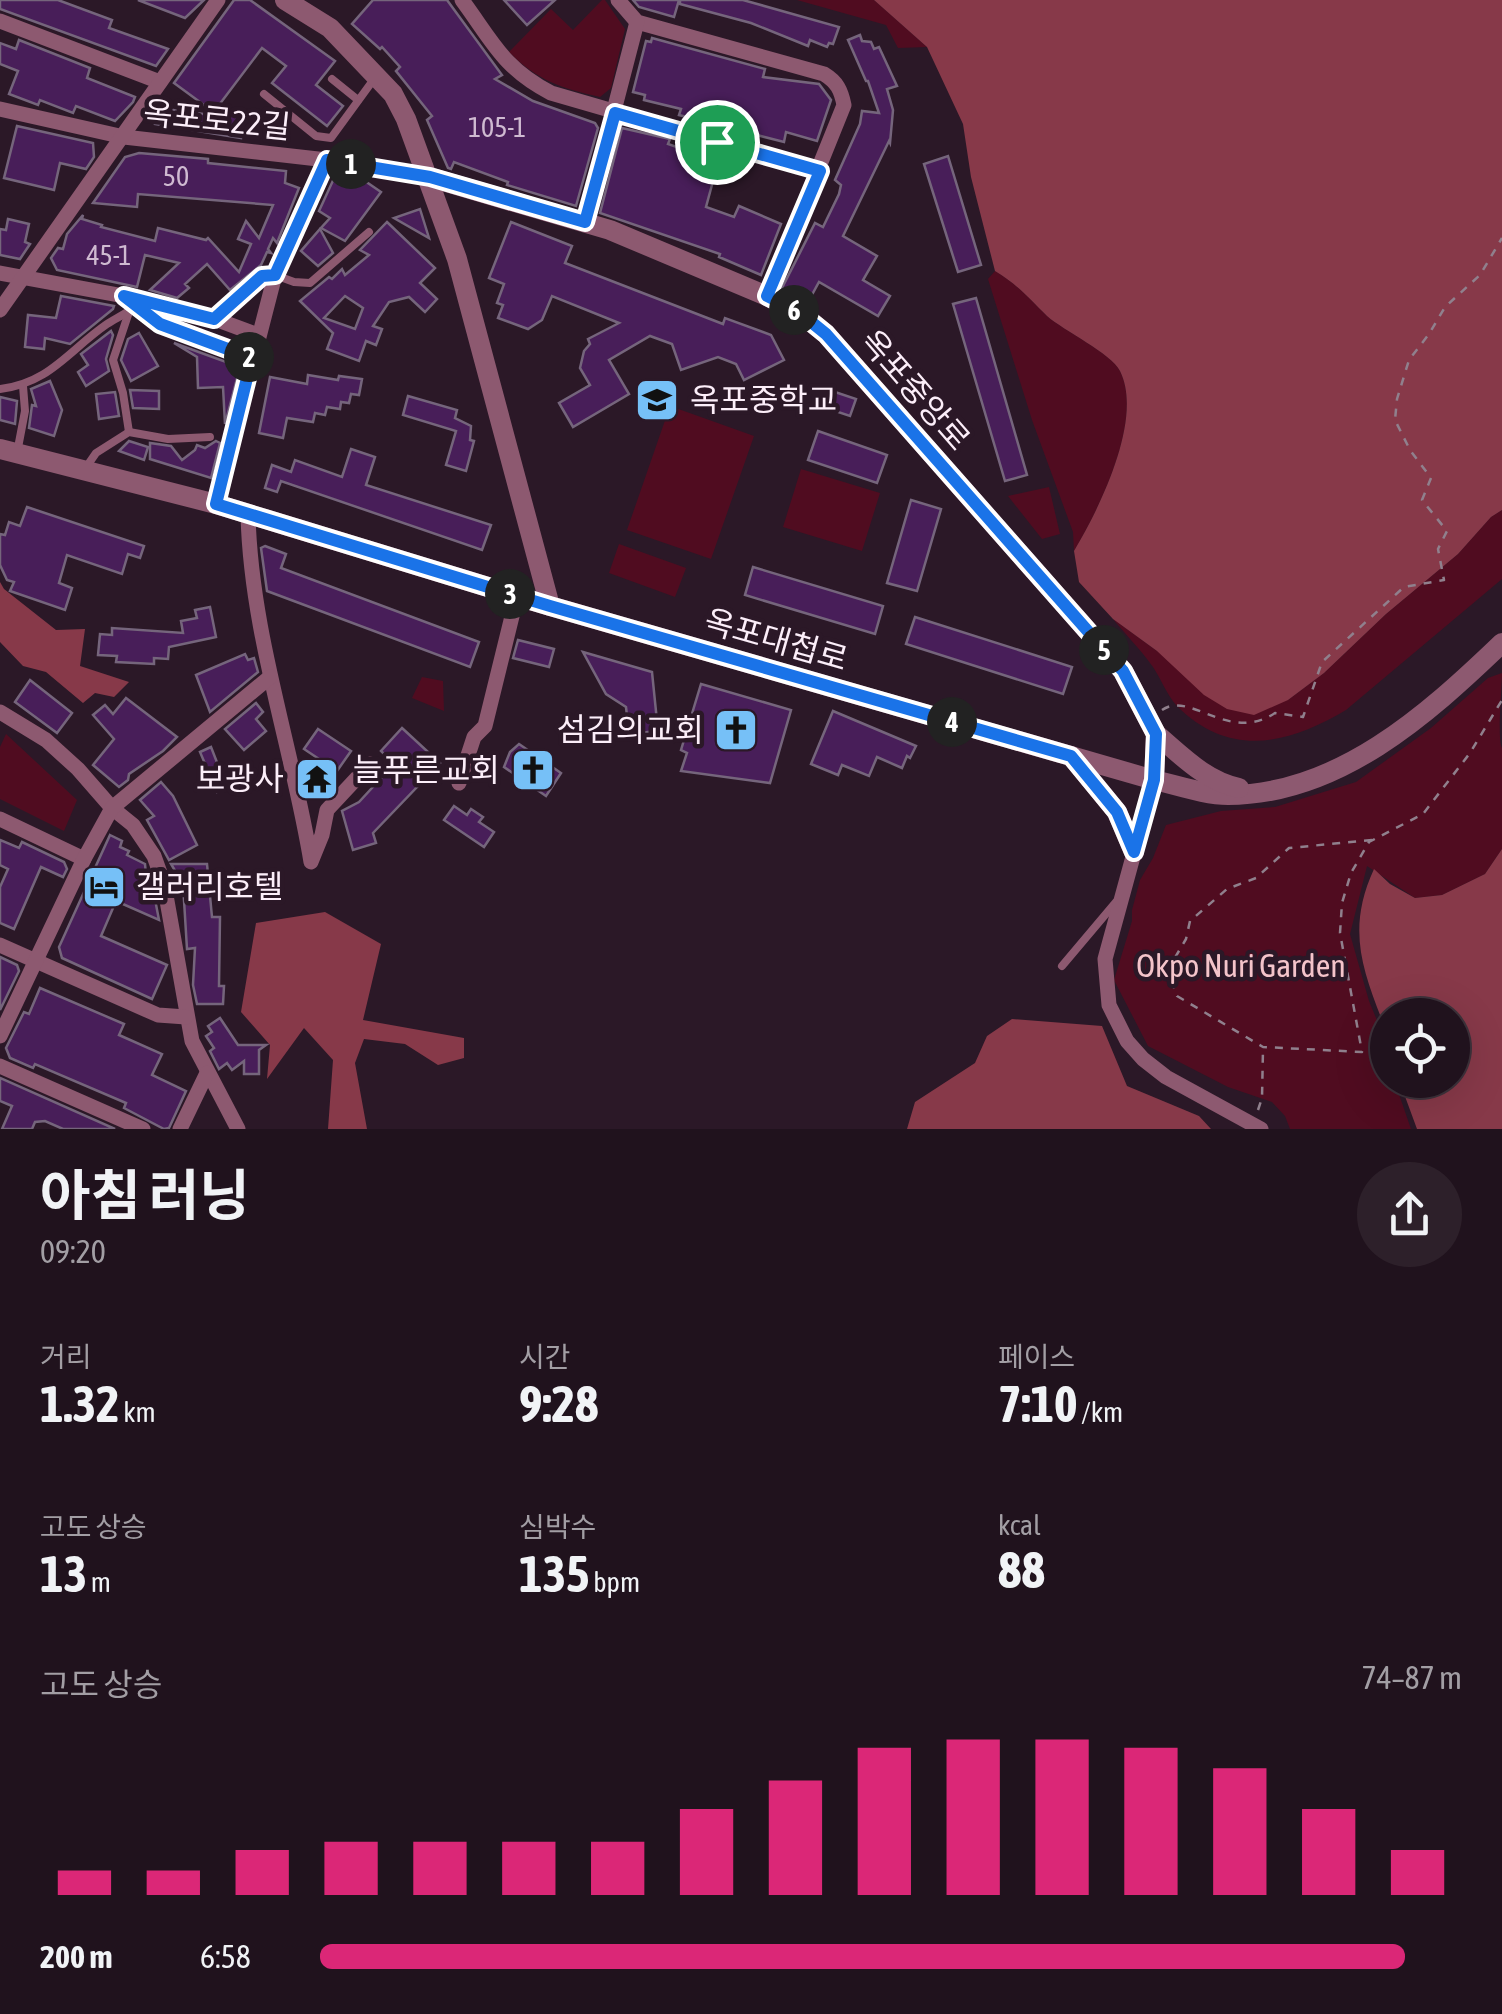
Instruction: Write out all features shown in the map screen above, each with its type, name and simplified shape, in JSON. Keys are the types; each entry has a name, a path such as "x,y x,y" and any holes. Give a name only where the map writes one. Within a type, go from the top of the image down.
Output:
{"street":[{"path":"0,310 218,0"},
{"path":"285,0 330,28 376,75 399,107 430,177 457,260 550,606"},
{"path":"462,0 517,74 551,93 820,171"},
{"path":"618,0 637,22 824,74 835,81 844,105 767,296"},
{"path":"0,21 160,82"},
{"path":"585,222 637,22"},
{"name":"옥포로22길","path":"0,109 124,137 327,160 430,177"},
{"path":"216,504 275,275 327,160"},
{"name":"옥포중앙로","path":"430,177 585,222 799,312 826,334 1123,671 1153,728"},
{"path":"0,273 129,305 214,319 258,335"},
{"path":"214,319 262,276 275,275"},
{"path":"129,305 160,324 252,358"},
{"name":"옥포대첩로","path":"9,451 216,504 550,606 1154,780 1224,795 1296,787 1369,752 1456,686 1502,643"},
{"path":"248,515 270,678 311,862 327,810 370,764"},
{"path":"460,783 474,737 486,726 517,596"},
{"path":"0,1036 84,858 112,808 270,678"},
{"path":"0,712 46,740 78,769 112,808 133,825 154,856 180,967 192,1040 238,1129"},
{"path":"1153,728 1154,780 1105,958 1109,1005 1126,1041 1143,1059 1166,1077 1261,1129"},
{"path":"1153,728 1196,769 1226,786 1260,793"},
{"path":"1071,756 1117,812 1134,852"},
{"path":"0,820 84,858"},
{"path":"0,945 158,1016 186,1017"},
{"path":"0,1066 143,1129"},
{"path":"180,1129 207,1072"}],"lane":[{"path":"264,94 316,136 331,138 376,75"},
{"path":"332,80 358,100"},
{"path":"275,275 310,283 369,232"},
{"path":"0,389 23,386 58,366 129,305"},
{"path":"129,305 113,360 129,432"},
{"path":"9,451 26,411 23,386"},
{"path":"84,470 96,454 129,432 168,439 210,436"},
{"path":"1062,966 1123,895"}],"path":[{"path":"1153,728 1166,706 1184,704 1208,717 1243,724 1259,724 1275,713 1303,717 1322,662 1404,587 1444,580 1438,549 1447,531 1422,500 1431,478 1410,450 1395,420 1396,399 1408,360 1444,307 1480,274 1502,238"},
{"path":"1372,840 1351,872 1342,903 1340,933 1362,1052 1263,1047 1177,996 1171,980 1174,961 1190,921 1227,888 1256,878 1289,848 1372,840 1423,814 1470,753 1502,700"},
{"path":"1262,1098 1263,1047"}],"green space":[{"path":"602,0 625,29 611,88 600,97 551,82 509,52 551,9 573,30"},
{"path":"797,0 874,0 927,47 898,48 886,25"},
{"path":"995,271 1047,316 1115,364 1126,391 1123,438 1115,463 1074,551 1073,532 1032,420 988,279"},
{"path":"670,406 754,436 711,559 627,530"},
{"path":"801,469 880,493 862,551 783,527"},
{"path":"1049,487 1060,534 1042,539 1008,496"},
{"path":"1502,510 1502,579 1346,710 1281,738 1239,740 1197,723 1173,702 1153,667 1113,619 1157,651 1288,700 1324,673"},
{"path":"619,544 686,568 675,597 609,573"},
{"name":"Okpo Nuri Garden","path":"1502,673 1502,849 1485,874 1442,895 1415,898 1367,866 1350,934 1370,1003 1370,1098 1400,1098 1411,1129 1290,1129 1285,1116 1272,1102 1228,1087 1148,1046 1114,980 1140,880 1166,825 1221,811 1275,807 1356,782 1431,728 1488,678"},
{"path":"422,677 443,681 444,711 412,698"},
{"path":"6,734 77,800 64,831 0,799 0,747"}],"shaded area":[{"path":"874,0 1502,0 1502,510 1324,673 1288,700 1254,715 1227,709 1204,695 1157,651 1113,619 1079,582 1074,551 1106,488 1123,438 1126,391 1120,371 995,271 971,177 963,124 927,47"},
{"path":"0,582 56,630 85,629 80,666 129,682 114,697 95,693 83,703 46,672 23,666 0,642"},
{"path":"1502,849 1502,1129 1417,1129 1406,1098 1470,1098 1470,998 1374,998 1359,933 1365,892 1374,869 1390,884 1415,898 1442,895 1485,874"},
{"path":"325,912 381,944 363,1020 464,1038 464,1058 438,1065 405,1044 364,1039 355,1063 367,1129 328,1129 333,1060 304,1028 267,1079 270,1045 241,1012 256,923"},
{"path":"1012,1019 1102,1026 1127,1086 1199,1116 1211,1129 907,1129 915,1102 975,1063 987,1036"}],"building":[{"path":"0,0 58,0 112,20 109,28 168,49 156,66 0,9"},
{"path":"138,0 204,0 185,18"},
{"path":"234,0 250,0 335,61 316,85 343,106 327,126 272,83 286,66 262,48 216,109 243,112 241,138 155,124 157,108 219,116 174,83"},
{"path":"373,0 447,0 502,75 495,79 533,101 595,123 598,128 576,206 507,185 508,182 454,162 448,168 427,120 432,116 396,71 400,67 352,24"},
{"path":"504,0 555,0 527,25"},
{"path":"633,0 679,0 674,17 639,7"},
{"path":"680,0 743,0 839,27 833,44 827,47 810,40 808,46 751,23 680,4"},
{"path":"860,35 874,49 879,47 897,86 887,89 893,110 890,143 843,236 877,256 863,280 890,296 878,316 819,282 808,302 782,288 815,223 823,227 839,194 841,185 835,180 862,111 879,113 848,40"},
{"path":"652,38 765,69 763,77 819,84 831,100 817,141 786,132 784,142 679,115 681,109 644,100 645,95 633,92 646,41 651,42"},
{"path":"19,40 90,68 87,78 135,97 133,102 115,121 76,106 73,113 40,100 38,105 9,94 18,71 0,64 0,43 16,49"},
{"path":"17,126 93,143 94,157 86,169 60,163 54,190 4,178"},
{"path":"622,128 670,139 668,144 708,158 710,151 745,161 740,177 716,170 706,207 734,217 739,206 781,224 761,275 719,257 720,254 600,213"},
{"path":"139,153 286,171 285,183 299,188 277,243 273,238 268,249 271,253 267,252 261,265 230,290 207,264 185,284 189,288 177,298 150,290 179,263 145,255 137,287 57,270 51,258 58,248 63,249 67,234 83,215 82,219 101,227 155,241 158,228 208,238 239,272 251,244 238,239 246,221 259,238 273,205 138,194 137,207 93,203 125,157"},
{"path":"948,156 981,265 958,272 924,164"},
{"path":"336,174 359,183 362,179 381,192 345,241 321,228 330,218 319,211"},
{"path":"420,209 429,238 394,218"},
{"path":"8,219 29,224 25,242 30,244 20,259 0,255 0,229 6,230"},
{"path":"387,222 435,268 420,283 437,299 425,312 409,297 389,302 373,326 382,329 376,345 366,341 359,361 327,349 333,333 300,301 329,277 332,279 342,269 345,275 369,255 360,250","holes":["345,296 363,308 355,329 324,318"]},
{"path":"511,222 572,246 565,263 723,324 725,318 771,335 784,360 744,380 736,364 718,357 681,370 672,344 650,336 609,360 629,394 573,427 559,403 590,385 580,368 590,344 588,339 619,323 552,296 542,320 528,329 498,318 503,305 497,303 504,284 489,278"},
{"path":"320,229 333,253 318,266 301,251"},
{"path":"61,296 114,306 70,344 45,338 44,349 25,347 28,315 56,318"},
{"path":"976,298 1027,475 1005,481 953,304"},
{"path":"111,331 106,359 109,371 86,386 78,372 88,365 81,354"},
{"path":"139,333 158,366 131,381 121,360 128,339"},
{"path":"174,343 240,367 225,424 223,387 198,388 197,357"},
{"path":"308,375 362,379 359,395 351,394 349,403 341,402 340,409 327,407 325,415 315,413 313,422 287,418 283,438 259,433 270,377 307,384"},
{"path":"50,381 62,410 54,436 29,428 32,405 36,406 31,389"},
{"path":"823,388 856,399 850,416 817,405"},
{"path":"130,390 159,391 159,409 133,408"},
{"path":"115,392 119,416 99,419 96,394"},
{"path":"408,396 457,410 455,418 471,426 470,440 474,441 466,471 446,465 456,431 403,415"},
{"path":"0,397 17,401 15,424 0,420"},
{"path":"818,431 887,455 877,483 808,460"},
{"path":"129,441 148,447 144,460 119,451"},
{"path":"216,441 220,443 211,478 150,459 150,443 171,446 182,460 197,445 205,448"},
{"path":"351,449 375,457 366,485 491,525 482,550 281,481 277,492 265,488 272,465 291,472 295,460 342,477"},
{"path":"911,500 941,509 917,591 887,583"},
{"path":"27,507 144,546 140,558 128,554 122,574 67,555 59,583 72,588 65,610 10,591 14,582 7,580 0,565 0,534 5,535 9,522 20,526"},
{"path":"261,548 286,554 281,568 479,642 470,667 267,591"},
{"path":"753,567 883,606 875,634 745,595"},
{"path":"210,607 216,637 169,647 168,659 154,658 154,664 116,662 117,656 98,655 100,634 112,635 112,628 183,633 181,621 197,618 195,610"},
{"path":"915,617 1072,667 1063,694 906,644"},
{"path":"518,640 554,649 549,667 513,658"},
{"path":"583,652 652,672 658,731 629,734 626,707 606,694"},
{"path":"245,654 248,660 254,658 258,672 210,712 196,675"},
{"path":"30,680 72,713 57,733 15,702"},
{"name":"섬김의교회","path":"701,684 791,710 770,783 681,771 687,753 681,750"},
{"path":"126,698 177,737 129,774 119,787 93,765 114,739 93,715 105,705 113,714"},
{"path":"256,703 263,712 256,719 266,731 244,750 225,729"},
{"path":"833,711 916,746 910,758 907,756 902,768 877,757 869,776 842,765 838,775 811,764"},
{"path":"402,728 440,763 373,833 376,843 353,850 342,811 359,802 394,764 381,751"},
{"path":"318,729 351,751 337,771 304,749"},
{"name":"늘푸른교회","path":"519,744 561,773 546,796 504,767 510,752"},
{"path":"211,747 227,788 217,792 201,768 206,766 200,752"},
{"path":"161,782 173,796 197,845 169,860 147,820 154,816 140,800"},
{"path":"454,806 467,815 471,809 483,817 479,822 494,832 484,847 444,820"},
{"path":"110,835 122,841 120,847 129,851 127,855 145,864 147,886 153,889 159,920 116,901 101,936 167,965 152,999 62,958 59,947"},
{"path":"0,840 19,848 22,842 64,862 67,869 63,877 41,867 14,929 0,923 0,887 8,869 0,865"},
{"path":"171,864 207,864 212,917 220,917 219,986 224,986 223,1004 197,1004 193,985 195,948 187,949 183,884"},
{"path":"0,957 17,965 19,971 0,1010"},
{"path":"40,988 124,1024 119,1035 162,1054 152,1075 186,1091 169,1128 124,1108 126,1103 35,1064 33,1068 10,1058 6,1048 24,1012 29,1014"},
{"path":"220,1018 238,1045 266,1045 259,1050 259,1074 244,1074 244,1061 232,1070 227,1063 219,1069 210,1051 214,1048 206,1036 212,1032 208,1026"},
{"path":"0,1078 115,1129 63,1129 45,1121 35,1122 32,1129 2,1129 12,1106 0,1101"}],"place":[{"name":"옥포중학교","path":"657,400"},
{"name":"섬김의교회","path":"736,730"},
{"name":"늘푸른교회","path":"533,770"},
{"name":"보광사","path":"317,779"},
{"name":"갤러리호텔","path":"104,887"}],"route":[{"path":"615,113 717,142 820,171 767,296 799,312 826,334 1123,671 1156,734 1154,780 1134,852 1117,812 1071,756 550,606 216,504 252,358 160,324 124,296 214,319 262,276 275,275 327,160 430,177 585,222 615,113"}]}
